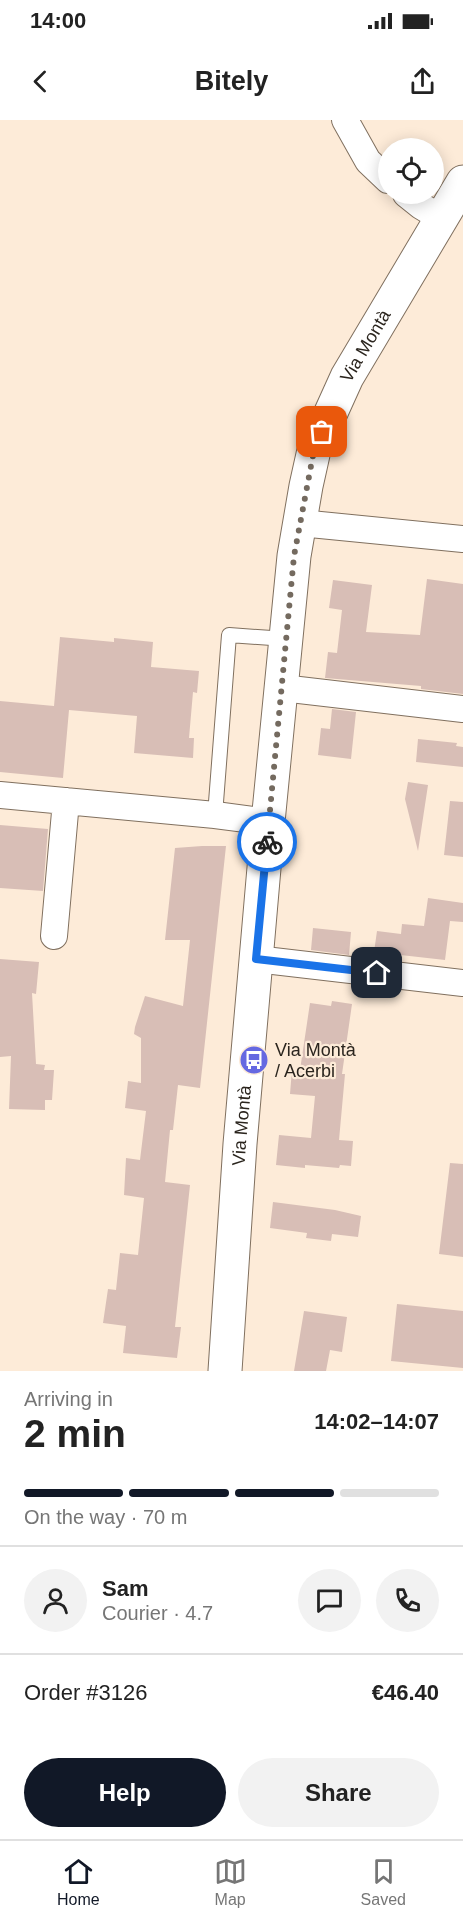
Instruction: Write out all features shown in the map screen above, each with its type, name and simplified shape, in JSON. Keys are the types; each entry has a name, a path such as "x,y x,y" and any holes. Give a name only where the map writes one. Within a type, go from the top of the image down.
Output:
{"main road":[{"name":"Via Montà","path":"225,1371 240,1144 268,822 294,556 314,450 347,377 463,182"}],"street":[{"path":"345,120 368,162 378,171"},
{"path":"418,204 441,218"},
{"path":"300,523 463,539"},
{"path":"282,688 463,709"},
{"path":"0,795 268,822"},
{"path":"54,936 66,801"},
{"path":"256,959 463,983"}],"lane":[{"path":"215,815 229,635 286,639"}],"building":[{"path":"427,579 463,584 463,694 421,689 421,686 325,678 328,652 337,653 342,610 329,608 333,580 372,585 366,632 420,635"},
{"path":"60,637 114,642 114,638 153,642 151,667 199,671 197,693 193,692 189,738 194,738 193,758 134,753 137,716 69,710 63,778 0,772 0,701 54,706"},
{"path":"332,709 356,712 351,759 318,755 321,728 330,729"},
{"path":"418,739 457,743 456,746 463,747 463,767 416,762"},
{"path":"408,782 428,785 418,851 405,799"},
{"path":"450,801 463,802 463,857 444,855"},
{"path":"0,825 48,829 43,891 0,888"},
{"path":"226,846 200,1088 178,1085 173,1130 170,1130 165,1182 190,1185 175,1327 181,1327 177,1358 123,1353 126,1326 103,1323 108,1289 116,1290 120,1253 138,1255 144,1198 124,1195 126,1158 140,1160 146,1111 125,1108 128,1081 141,1083 141,1038 134,1034 135,1027 145,996 183,1006 190,940 165,940 175,848"},
{"path":"428,898 463,903 463,922 450,921 445,960 374,952 377,931 401,934 402,924 424,926"},
{"path":"313,928 351,932 349,955 311,950"},
{"path":"0,959 39,962 36,994 32,993 36,1064 45,1065 44,1070 54,1070 52,1100 45,1100 45,1110 9,1109 11,1056 0,1057"},
{"path":"332,1001 352,1004 342,1074 345,1074 339,1140 353,1141 351,1166 340,1165 339,1168 305,1165 305,1168 276,1165 279,1135 311,1138 315,1096 290,1094 292,1069 300,1070 310,1003 331,1006"},
{"path":"450,1163 463,1164 463,1257 439,1254"},
{"path":"273,1202 335,1210 361,1216 358,1237 332,1234 331,1241 306,1238 307,1233 270,1228"},
{"path":"397,1304 463,1311 463,1368 391,1361"},
{"path":"304,1311 347,1317 342,1352 330,1350 326,1371 294,1371"}],"way so far":[{"path":"267,842 294,556 314,450 322,432"}],"place":[{"name":"Via Montà / Acerbi","path":"254,1060"}],"route":[{"path":"267,842 256,959 377,973"}]}
